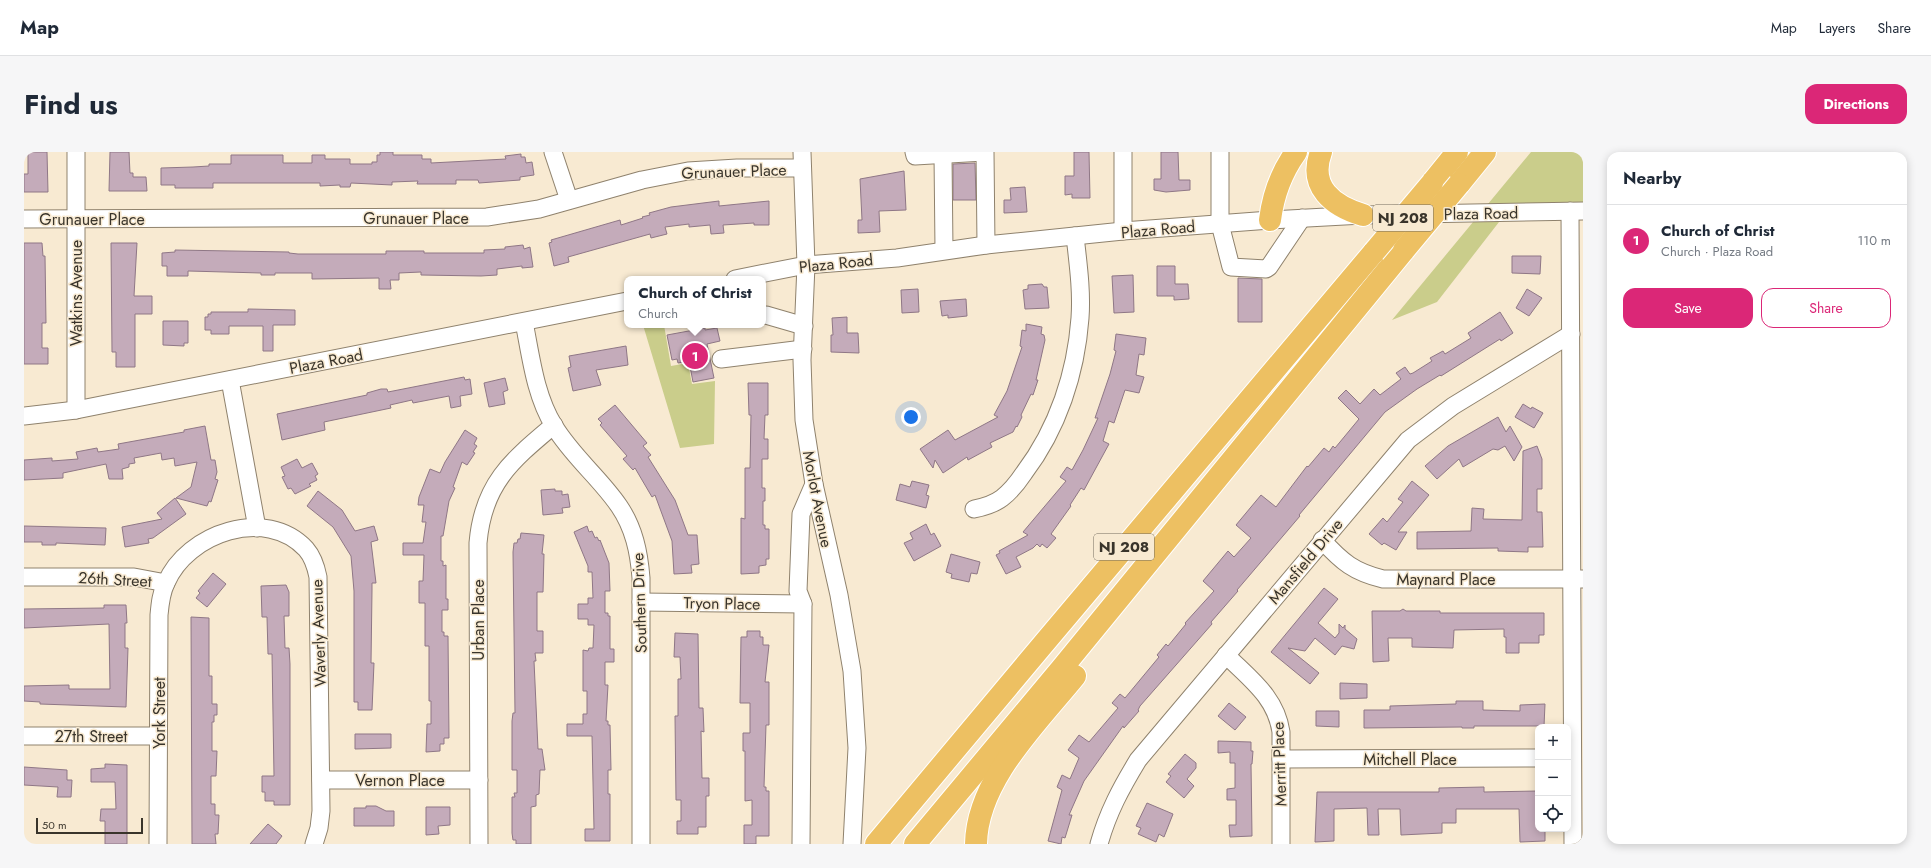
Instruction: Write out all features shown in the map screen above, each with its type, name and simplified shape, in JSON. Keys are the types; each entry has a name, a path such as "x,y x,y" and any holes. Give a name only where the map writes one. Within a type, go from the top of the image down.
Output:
{"highway":[{"path":"1270,220 1277,187 1282,174 1296,152"},
{"path":"1321,152 1318,161 1317,174 1320,186 1338,206 1363,215"},
{"path":"1427,183 1444,152"},
{"name":"NJ 208","path":"876,844 1374,252 1427,183 1457,152"},
{"name":"NJ 208","path":"915,844 1067,662 1485,152"},
{"path":"976,844 976,831 980,812 987,794 1009,759 1204,517 1404,250"}],"street":[{"name":"Watkins Avenue","path":"76,152 76,410"},
{"path":"553,152 569,200"},
{"path":"914,152 915,156 984,152 986,245"},
{"path":"1123,152 1123,231"},
{"path":"1220,152 1220,224 1231,267 1269,268 1302,218"},
{"path":"943,154 944,250"},
{"name":"Grunauer Place","path":"24,219 468,218 513,214 540,209 642,180 688,171 737,168 802,160"},
{"name":"Morlot Avenue","path":"802,160 806,265 803,349 804,420 814,484 838,595 852,671 857,748 852,844"},
{"path":"1573,844 1571,758 1577,579 1571,334 1576,211"},
{"name":"Plaza Road","path":"750,276 806,265 897,258 944,250 1123,231 1363,215 1576,211"},
{"path":"974,509 989,505 1002,499 1013,488 1043,445 1064,397 1077,345 1080,317 1080,289 1075,236"},
{"name":"Plaza Road","path":"24,416 76,410 624,302"},
{"path":"766,314 804,326"},
{"name":"Southern Drive","path":"524,322 536,384 543,404 554,425 570,448 619,506 629,523 636,541 640,560 641,602 641,844"},
{"name":"Mansfield Drive","path":"1099,844 1105,822 1115,798 1138,760 1322,540 1408,440 1453,406 1571,334"},
{"path":"721,359 803,349"},
{"path":"230,380 258,528"},
{"name":"Urban Place","path":"479,844 479,524 492,488 502,473 526,448 554,425"},
{"path":"801,844 803,604 798,591 801,514 814,484"},
{"name":"26th Street","path":"24,577 134,577 166,583 183,558 195,547 211,537 243,528 258,528"},
{"name":"Waverly Avenue","path":"258,528 271,530 296,541 307,550 314,562 318,577 321,780 320,817 314,844"},
{"name":"Maynard Place","path":"1322,540 1341,561 1354,569 1383,579 1577,579"},
{"name":"York Street","path":"158,844 159,616 161,598 166,583"},
{"name":"Tryon Place","path":"641,602 803,604"},
{"name":"Merritt Place","path":"1226,655 1268,697 1275,708 1279,719 1281,732 1281,844"},
{"name":"27th Street","path":"24,736 158,736"},
{"name":"Mitchell Place","path":"1281,759 1535,758"},
{"name":"Vernon Place","path":"321,780 479,780"}],"green space":[{"path":"1531,152 1583,152 1583,211 1506,213 1437,302 1392,320"},
{"path":"644,328 665,328 671,366 688,363 692,384 715,381 714,444 680,448"}],"building":[{"path":"28,152 47,152 48,192 24,192 24,174 28,174"},
{"path":"110,152 129,152 130,173 133,173 133,177 146,177 147,191 109,191"},
{"path":"380,152 393,152 393,155 422,155 422,159 431,159 431,163 506,159 505,156 521,154 521,157 525,157 526,163 532,162 534,175 520,177 520,180 479,183 478,180 456,180 456,184 417,184 418,181 392,182 392,185 351,183 350,187 340,187 340,185 320,186 320,183 213,183 213,188 175,188 175,185 161,185 161,168 209,166 209,164 231,164 231,155 283,155 283,163 312,163 312,155 325,155 325,159 350,159 350,164 372,164 372,162 377,162 377,155 380,155"},
{"path":"1074,152 1089,152 1090,198 1072,198 1072,194 1065,195 1065,176 1074,176"},
{"path":"1161,152 1178,152 1179,180 1190,180 1190,190 1166,192 1154,190 1154,179 1161,179"},
{"path":"975,163 976,200 953,200 953,164"},
{"path":"904,171 906,210 879,211 880,232 858,233 858,220 862,220 860,179"},
{"path":"1025,187 1027,212 1004,213 1004,200 1011,200 1010,188"},
{"path":"719,201 719,206 769,201 769,225 754,225 754,223 723,225 724,233 711,234 710,225 689,227 689,224 665,227 667,234 651,238 650,234 568,257 569,262 554,266 549,243 552,242 551,240 620,220 621,225 650,215 649,213 671,207"},
{"path":"24,243 42,243 43,256 45,256 46,323 42,323 42,348 48,348 48,364 24,364"},
{"path":"111,243 137,243 134,296 152,296 152,314 135,314 135,367 116,367 116,352 112,352"},
{"path":"523,245 524,249 530,247 533,267 522,268 522,266 497,269 497,275 481,276 421,275 421,272 399,273 399,280 390,280 391,289 379,289 379,278 312,279 312,273 275,273 275,275 261,275 261,273 188,271 188,276 167,276 167,266 162,266 162,253 175,252 175,250 289,252 298,254 386,254 386,251 424,251 424,253 484,253 484,250 505,249 505,247"},
{"path":"1512,256 1541,256 1540,274 1512,273"},
{"path":"1157,266 1175,266 1175,284 1188,284 1189,299 1174,300 1174,296 1157,296"},
{"path":"1133,275 1134,312 1114,313 1112,276"},
{"path":"1238,278 1262,279 1262,322 1238,322"},
{"path":"1042,284 1044,287 1047,287 1049,308 1025,309 1023,290 1028,289 1028,285"},
{"path":"918,289 919,312 902,313 901,290"},
{"path":"1527,289 1542,298 1529,316 1516,308"},
{"path":"966,299 967,316 948,318 948,315 942,316 940,301"},
{"path":"248,309 295,310 295,325 273,325 273,351 263,351 263,326 229,326 229,334 211,334 211,330 205,330 205,317 208,317 208,314 211,314 211,312 248,312"},
{"path":"1500,312 1513,333 1501,341 1500,339 1441,376 1440,375 1417,389 1385,412 1237,590 1238,591 1211,622 1212,624 1140,706 1139,711 1124,728 1123,726 1084,781 1069,815 1072,815 1065,838 1062,837 1061,844 1048,841 1062,790 1057,787 1062,775 1070,779 1079,758 1068,750 1079,735 1089,742 1118,708 1112,703 1120,694 1125,698 1159,657 1157,655 1166,644 1168,646 1186,624 1185,623 1214,591 1203,581 1228,551 1234,557 1251,538 1236,525 1261,495 1276,507 1307,466 1308,467 1324,448 1329,452 1333,446 1335,448 1359,419 1338,398 1346,390 1360,404 1374,389 1380,395 1401,379 1396,373 1405,367 1410,374 1413,373 1432,361 1430,358 1443,351 1445,354 1471,338 1468,333"},
{"path":"847,317 847,333 858,333 859,353 831,352 831,335 833,335 832,318"},
{"path":"163,321 188,321 188,343 184,343 184,346 163,345"},
{"path":"1026,324 1042,327 1041,334 1044,335 1045,340 1036,380 1038,380 1033,395 1031,394 1017,427 1016,426 1013,432 990,443 992,447 968,460 967,457 943,473 935,460 933,468 920,449 948,430 955,440 998,417 994,415 1007,391 1022,347 1020,346 1022,330 1026,331"},
{"path":"705,328 705,330 717,328 720,341 707,344 714,378 693,382 689,361 678,363 677,359 672,360 667,335"},
{"path":"1116,334 1146,338 1144,355 1139,354 1136,375 1144,377 1139,393 1125,390 1114,423 1109,421 1103,441 1109,444 1084,490 1081,488 1070,505 1071,506 1051,534 1056,538 1047,548 1042,544 1040,547 1037,544 1033,548 1016,557 1021,567 1006,574 996,555 1000,553 999,551 1028,535 1023,532 1066,481 1060,477 1067,467 1072,470 1098,418 1095,418 1116,351 1114,350"},
{"path":"626,346 628,365 596,370 601,385 573,391 568,368 571,367 569,356"},
{"path":"464,377 465,380 470,379 472,394 460,396 461,406 451,408 449,396 413,403 412,400 390,405 391,408 324,422 325,430 282,440 277,414 367,395 367,393 381,389 387,389 388,392"},
{"path":"505,378 508,390 503,392 505,404 489,407 484,383"},
{"path":"748,383 768,383 768,415 765,415 764,439 768,439 768,459 762,459 762,488 765,488 765,501 763,501 763,525 765,525 765,529 769,529 769,559 766,559 766,565 759,566 759,573 741,574 741,518 745,519 745,468 750,468 751,415 749,415"},
{"path":"1523,404 1531,409 1532,407 1543,413 1534,428 1515,417"},
{"path":"615,405 647,443 643,446 651,455 648,457 675,500 688,535 697,535 699,564 691,565 692,573 674,574 672,541 655,495 652,497 635,468 633,470 623,459 627,456 600,425 602,423 598,419"},
{"path":"1498,417 1506,432 1510,426 1522,447 1514,461 1505,446 1498,450 1493,449 1463,467 1459,459 1437,479 1425,466 1448,446"},
{"path":"205,426 211,460 215,460 217,472 215,479 218,480 211,502 209,501 207,506 176,498 191,487 197,462 175,466 174,458 162,460 161,453 134,458 135,463 129,464 129,467 122,469 123,479 109,479 106,464 63,473 63,478 24,480 24,460 52,458 52,461 78,459 76,452 97,448 98,452 119,449 118,444 184,432 184,430"},
{"path":"465,430 477,438 474,444 477,446 473,452 475,453 467,465 462,462 453,487 455,488 449,501 443,536 441,536 441,561 443,561 443,566 446,565 446,599 448,599 448,610 442,610 442,632 444,632 444,636 448,636 449,738 444,738 444,744 440,744 440,751 426,752 427,724 431,724 431,701 429,701 429,646 425,646 425,603 419,603 419,581 423,581 424,555 403,555 403,543 423,543 426,522 422,522 424,505 418,505 419,497 430,469 440,473 445,462"},
{"path":"1537,446 1542,459 1542,489 1537,489 1537,512 1542,512 1543,547 1528,547 1528,552 1498,551 1498,548 1417,549 1417,532 1471,531 1472,508 1484,509 1483,519 1522,520 1523,451"},
{"path":"297,459 302,468 312,463 318,474 315,476 317,480 309,484 311,486 295,494 291,488 288,489 282,477 285,476 281,467"},
{"path":"912,481 929,485 926,495 929,496 926,508 896,500 900,484 910,487"},
{"path":"1412,481 1429,495 1398,532 1407,532 1396,550 1384,543 1382,545 1369,534 1383,518 1387,522 1403,502 1398,499"},
{"path":"555,489 555,491 562,491 562,495 568,494 570,507 562,508 563,513 543,515 541,490"},
{"path":"318,491 342,510 355,531 374,526 378,540 371,542 376,583 372,583 371,663 374,663 372,710 358,710 358,702 354,702 354,591 351,556 333,527 307,506"},
{"path":"175,498 186,514 153,538 148,539 149,543 125,547 122,527 162,519 157,513"},
{"path":"926,524 931,535 934,533 941,546 914,561 904,543 913,539 910,533"},
{"path":"24,526 106,528 105,545 56,543 56,545 42,545 42,542 24,542"},
{"path":"587,526 589,532 592,531 595,538 597,537 599,541 600,540 609,563 610,591 605,591 605,613 608,613 608,616 610,616 610,649 614,649 614,662 605,662 605,685 608,685 606,721 608,721 608,725 610,725 611,770 608,770 608,794 610,794 610,841 585,841 585,829 594,829 592,736 567,736 567,724 583,724 583,714 587,714 587,691 583,691 583,650 588,651 589,648 593,648 594,625 588,625 588,619 578,619 578,604 588,604 588,598 593,598 592,572 588,572 588,566 574,532"},
{"path":"521,533 544,535 542,554 544,554 543,592 537,592 537,631 543,631 543,653 535,653 536,661 534,661 538,749 542,749 545,770 540,770 539,794 536,795 536,806 531,807 531,844 516,844 516,840 513,840 512,833 512,797 515,797 514,793 517,793 517,770 512,770 512,721 513,713 515,713 513,552 514,543 517,543 518,539 520,539"},
{"path":"951,554 980,562 977,574 971,573 969,582 951,578 952,574 946,572"},
{"path":"213,573 226,584 207,607 196,598 200,593 198,591"},
{"path":"286,585 289,592 289,616 284,616 285,648 289,648 290,664 290,805 274,805 274,801 265,801 265,792 262,792 262,776 274,776 272,654 268,654 267,617 262,617 261,586"},
{"path":"1324,588 1338,599 1318,623 1335,638 1339,633 1339,624 1343,628 1345,625 1345,629 1357,639 1354,649 1342,646 1335,655 1315,638 1305,651 1288,648 1319,673 1310,684 1271,652"},
{"path":"104,605 126,605 127,623 125,623 125,648 128,648 126,707 40,704 40,702 24,701 24,686 69,685 69,689 110,689 109,624 24,628 24,609 104,608"},
{"path":"1403,609 1406,611 1440,611 1440,613 1544,613 1544,635 1539,635 1539,643 1519,643 1519,653 1506,653 1506,637 1504,637 1504,629 1454,630 1453,648 1412,647 1412,638 1388,638 1389,661 1373,662 1372,611 1400,611"},
{"path":"191,617 209,618 209,676 212,676 212,704 217,704 217,715 214,715 214,722 212,722 212,751 217,751 216,776 211,776 211,804 215,804 215,815 219,815 218,834 215,834 216,844 192,844"},
{"path":"747,631 760,631 760,637 763,637 763,645 769,645 765,682 769,682 769,725 766,725 764,787 766,787 766,791 769,791 769,836 756,836 756,844 744,844 744,825 752,825 752,800 745,801 745,751 743,751 743,733 750,733 750,703 740,703 741,637 747,637"},
{"path":"675,633 698,634 699,708 703,708 704,732 701,731 702,778 709,778 709,796 706,796 706,827 698,827 698,834 677,834 677,821 681,821 681,800 676,800 675,716 678,716 678,679 681,679 680,657 674,657"},
{"path":"1340,683 1367,684 1367,698 1340,699"},
{"path":"1456,701 1483,701 1483,710 1520,711 1520,705 1545,704 1544,724 1535,724 1535,726 1474,726 1474,728 1364,728 1364,710 1390,710 1390,706 1456,704"},
{"path":"1229,703 1246,717 1235,730 1218,716"},
{"path":"1316,711 1339,711 1339,727 1316,726"},
{"path":"355,734 391,734 391,748 355,749"},
{"path":"1218,741 1251,742 1251,751 1253,751 1251,764 1252,836 1230,837 1229,825 1236,825 1236,800 1227,800 1227,789 1235,788 1235,763 1230,763 1230,752 1218,753"},
{"path":"1185,754 1196,763 1196,768 1187,779 1194,786 1184,798 1166,782 1171,776 1168,774"},
{"path":"105,764 127,765 127,844 105,844 105,821 100,821 101,809 116,809 115,782 91,782 91,769 105,768"},
{"path":"24,767 67,770 67,780 72,780 71,797 57,797 58,787 24,785"},
{"path":"1484,787 1484,792 1535,791 1535,832 1545,832 1545,841 1520,842 1519,809 1456,809 1456,823 1442,823 1442,833 1401,835 1400,809 1378,809 1379,835 1368,835 1367,808 1334,809 1334,841 1315,842 1317,792 1439,792 1439,788"},
{"path":"1147,803 1173,814 1164,837 1159,834 1156,842 1138,834 1141,828 1136,826"},
{"path":"366,806 376,806 386,811 394,811 394,826 354,826 354,808 366,808"},
{"path":"426,807 450,807 450,825 438,826 439,834 426,835"},
{"path":"268,824 282,836 276,844 250,844"}],"place":[{"name":"Church of Christ","path":"695,356"}]}
